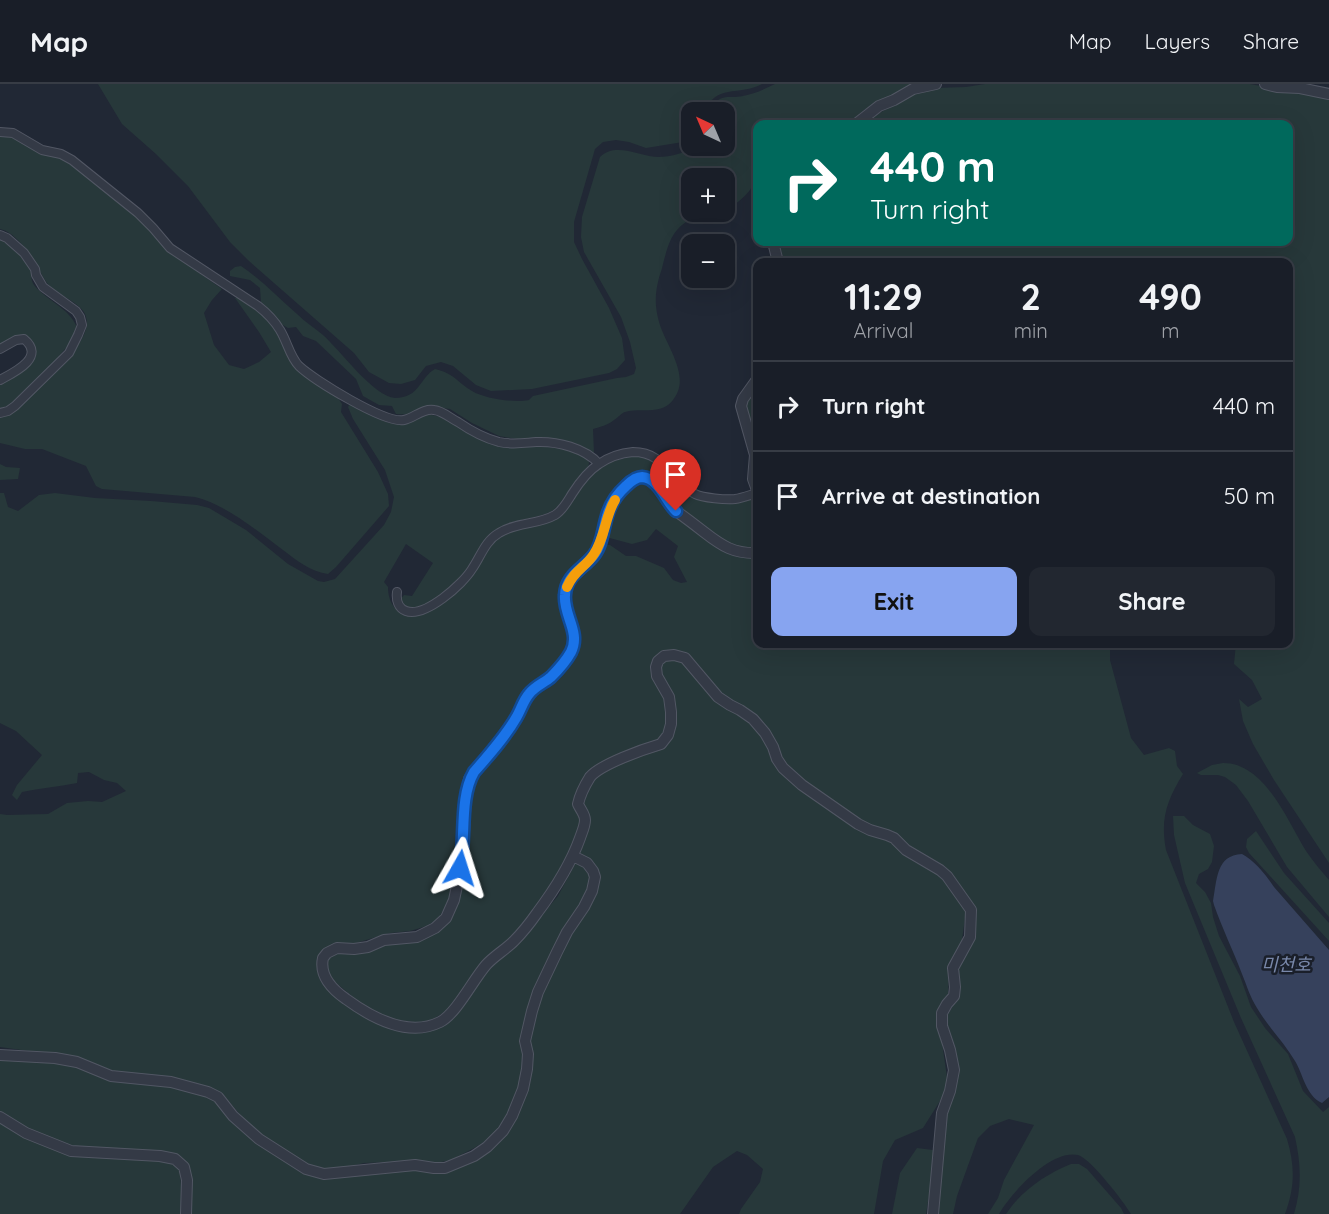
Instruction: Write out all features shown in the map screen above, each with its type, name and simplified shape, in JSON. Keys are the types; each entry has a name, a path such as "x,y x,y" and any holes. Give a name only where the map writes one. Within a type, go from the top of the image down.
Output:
{"street":[{"path":"861,120 879,106 913,89 936,84"},
{"path":"1265,84 1329,94"},
{"path":"0,132 13,133 42,150 61,154 72,160 138,213 170,248 267,313 280,330 297,364 334,391 392,419 403,421 427,410 434,410 483,437 501,443 539,442 570,446 592,456 599,464"},
{"path":"0,235 24,253 43,287 76,311 82,325 69,353 15,406 0,414"},
{"path":"0,349 16,340 24,339 32,351 30,358 23,366 15,373 0,380"},
{"path":"753,385 741,406 753,448"},
{"path":"397,592 396,600 404,610 418,612 431,606 447,595 471,571 486,544 498,533 511,527 545,520 557,514 583,478 599,464 613,457 645,452 654,456 685,489 697,495 735,499 753,494"},
{"path":"753,553 741,553 717,542 670,506 663,493 647,478 636,478 628,484 613,502 594,555 571,577 566,589 566,605 575,635 572,650 561,666 527,696 508,730 470,779 466,792 461,863 454,900 446,918 435,928 417,937 384,939 368,947 332,950 323,958 324,975 330,985 346,999 374,1017 394,1025 422,1026 440,1022 447,1016 487,964 514,941 555,889 573,856 585,822 584,814 578,804 581,793 591,777 615,762 661,744 668,735 671,724 669,697 657,676 656,668 658,661 664,656 674,655 685,658 718,697 753,719 765,733 783,768 802,785 858,824 894,838 906,850 940,870 947,876 971,910 970,937 953,968 956,987 954,996 942,1013 942,1026 954,1070 942,1113 933,1214"},
{"path":"0,1055 55,1058 77,1062 111,1076 171,1082 208,1092 218,1097 233,1116 259,1140 306,1169 324,1174 415,1165 445,1168 474,1156 487,1147 503,1131 512,1116 523,1089 528,1054 525,1041 538,992 562,942 584,907 596,878 587,863 573,856"},
{"path":"0,1117 26,1133 71,1151 160,1156 175,1159 184,1167 187,1180 186,1214"}],"shaded area":[{"path":"98,84 762,84 754,88 721,94 711,102 681,102 681,142 646,148 616,140 603,142 595,149 574,222 574,242 622,338 625,360 617,369 609,373 532,389 491,391 476,385 453,366 441,362 426,366 415,380 401,384 389,383 369,372 354,353 230,242 188,186 122,124"},
{"path":"775,84 911,84 864,110 854,120 753,120 752,185 750,190 735,204 735,168 681,168 681,222 687,222 674,234 670,242 658,280 656,296 658,318 678,370 680,380 678,390 673,400 663,408 625,412 604,426 593,429 594,453 567,441 499,436 450,409 426,406 412,413 396,414 392,406 379,405 363,396 356,379 316,341 303,336 296,327 288,328 281,324 261,302 260,288 250,280 230,276 230,271 235,267 241,266 249,271 323,335 367,381 387,396 395,398 410,395 435,369 452,376 478,394 500,400 516,401 626,377 634,374 636,368 630,342 621,317 584,252 581,237 582,217 600,157 613,150 659,157 681,153 681,156 735,156 735,102 717,102 724,98 751,94"},
{"path":"985,84 1250,84 1329,98 1329,863 1253,744 1243,721 1239,699 1248,707 1262,699 1252,680 1234,664 1236,648 1293,648 1293,258 783,258 780,246 1293,246 1293,120 867,120 917,92 935,88"},
{"path":"0,137 17,139 69,162 117,199 171,253 222,289 204,313 214,345 229,365 244,369 259,362 271,352 235,298 240,297 274,324 290,361 338,398 342,404 341,412 378,472 388,494 389,506 328,574 304,565 241,519 207,501 195,497 102,489 96,486 86,466 42,449 25,449 0,443 0,417 8,415 65,361 81,341 87,321 80,307 49,285 32,258 14,236 0,229"},
{"path":"0,239 13,246 21,254 30,267 34,285 63,309 77,327 71,342 44,374 14,403 0,409 0,383 32,359 21,335 0,344"},
{"path":"753,391 753,439 746,405"},
{"path":"350,404 379,419 395,424 414,420 427,414 441,417 479,438 570,450 584,455 589,462 587,471 577,480 555,509 500,528 486,540 468,570 458,581 437,599 416,608 403,606 400,600 404,595 412,596 433,563 406,544 384,582 388,587 394,607 404,614 425,613 470,577 489,546 499,537 563,514 585,482 603,464 633,456 653,460 688,495 714,501 753,499 753,549 731,545 678,509 655,480 624,483 591,552 565,581 572,638 567,652 558,664 530,686 502,730 467,773 453,888 439,918 427,926 410,931 390,933 356,943 340,944 320,960 318,971 320,980 329,990 380,1023 437,1026 489,967 530,929 558,896 575,864 580,862 587,866 591,882 584,898 559,938 523,1055 523,1071 513,1108 489,1139 451,1160 436,1163 413,1161 364,1163 330,1171 306,1165 252,1129 226,1098 210,1088 122,1074 84,1060 0,1047 0,814 48,814 67,803 102,802 126,791 117,783 104,780 89,772 78,773 77,783 22,792 17,800 12,795 17,785 42,755 16,731 0,723 0,493 4,493 8,507 18,511 39,495 55,493 197,505 209,508 246,530 288,564 324,582 335,579 384,525 391,512 394,497 385,470 348,407"},
{"path":"0,464 20,468 18,479 0,480"},
{"path":"645,480 700,534 753,554 753,648 1110,648 1110,660 1131,738 1144,755 1169,748 1175,751 1177,766 1183,774 1166,810 1164,839 1166,850 1234,1022 1287,1139 1293,1176 1291,1195 1285,1214 1131,1214 1090,1164 1078,1155 1067,1155 1044,1165 1033,1174 999,1214 988,1214 1034,1125 1009,1119 990,1126 978,1138 957,1196 953,1214 936,1214 944,1118 957,1081 946,1026 947,1016 958,997 957,966 973,937 976,911 965,893 805,783 785,766 776,748 718,689 689,655 657,656 667,717 664,733 657,740 581,785 580,825 569,853 551,885 517,933 446,1011 432,1020 421,1023 389,1019 361,1004 328,976 326,956 332,952 370,949 447,922 471,783 525,704 573,653 569,589 602,545 610,545 626,556 636,556 664,568 673,580 681,583 687,582 674,557 678,546 656,529 647,540 632,544 606,537 616,505 632,484"},
{"path":"668,658 681,661 753,726 763,737 772,758 893,844 913,861 944,878 966,911 961,947 949,971 948,995 940,1029 947,1077 945,1093 923,1128 895,1140 883,1161 874,1214 739,1214 760,1182 763,1169 747,1155 737,1151 713,1167 680,1214 189,1214 183,1161 68,1145 29,1131 0,1112 0,1059 56,1062 211,1095 306,1173 385,1170 439,1171 503,1136 519,1113 525,1094 529,1037 537,1005 561,952 598,884 577,853 583,796 596,775 671,737 659,666"},
{"path":"1223,763 1251,772 1273,795 1306,851 1329,880 1329,917 1287,867 1236,785 1225,777 1197,773 1212,765"},
{"path":"1173,816 1184,816 1193,825 1210,834 1214,846 1212,862 1208,869 1199,874 1196,883 1211,903 1219,936 1240,976 1251,1007 1265,1028 1288,1054 1303,1091 1323,1112 1329,1107 1329,1214 1294,1214 1300,1176 1295,1137 1241,1018 1185,883 1174,835"},
{"path":"1256,831 1284,873 1329,923 1329,941 1249,853 1246,847 1247,839"},
{"path":"0,1122 55,1149 156,1159 175,1164 180,1170 183,1214 0,1214"},
{"path":"917,1148 933,1150 932,1178 926,1214 892,1214 900,1173"},
{"path":"1071,1164 1079,1164 1087,1169 1124,1214 1006,1214 1035,1184"}],"water":[{"name":"미천호","path":"1242,854 1260,868 1329,950 1329,1097 1322,1103 1312,1095 1291,1054 1255,1004 1214,905 1217,877 1222,864 1233,855"}],"slow traffic":[{"path":"567,587 571,577 594,555 607,515 615,500"}],"route":[{"path":"460,868 463,854 466,792 470,779 508,730 527,696 561,666 572,650 575,635 566,605 566,589 571,577 594,555 613,502 628,484 641,477 654,483 676,511"}]}
